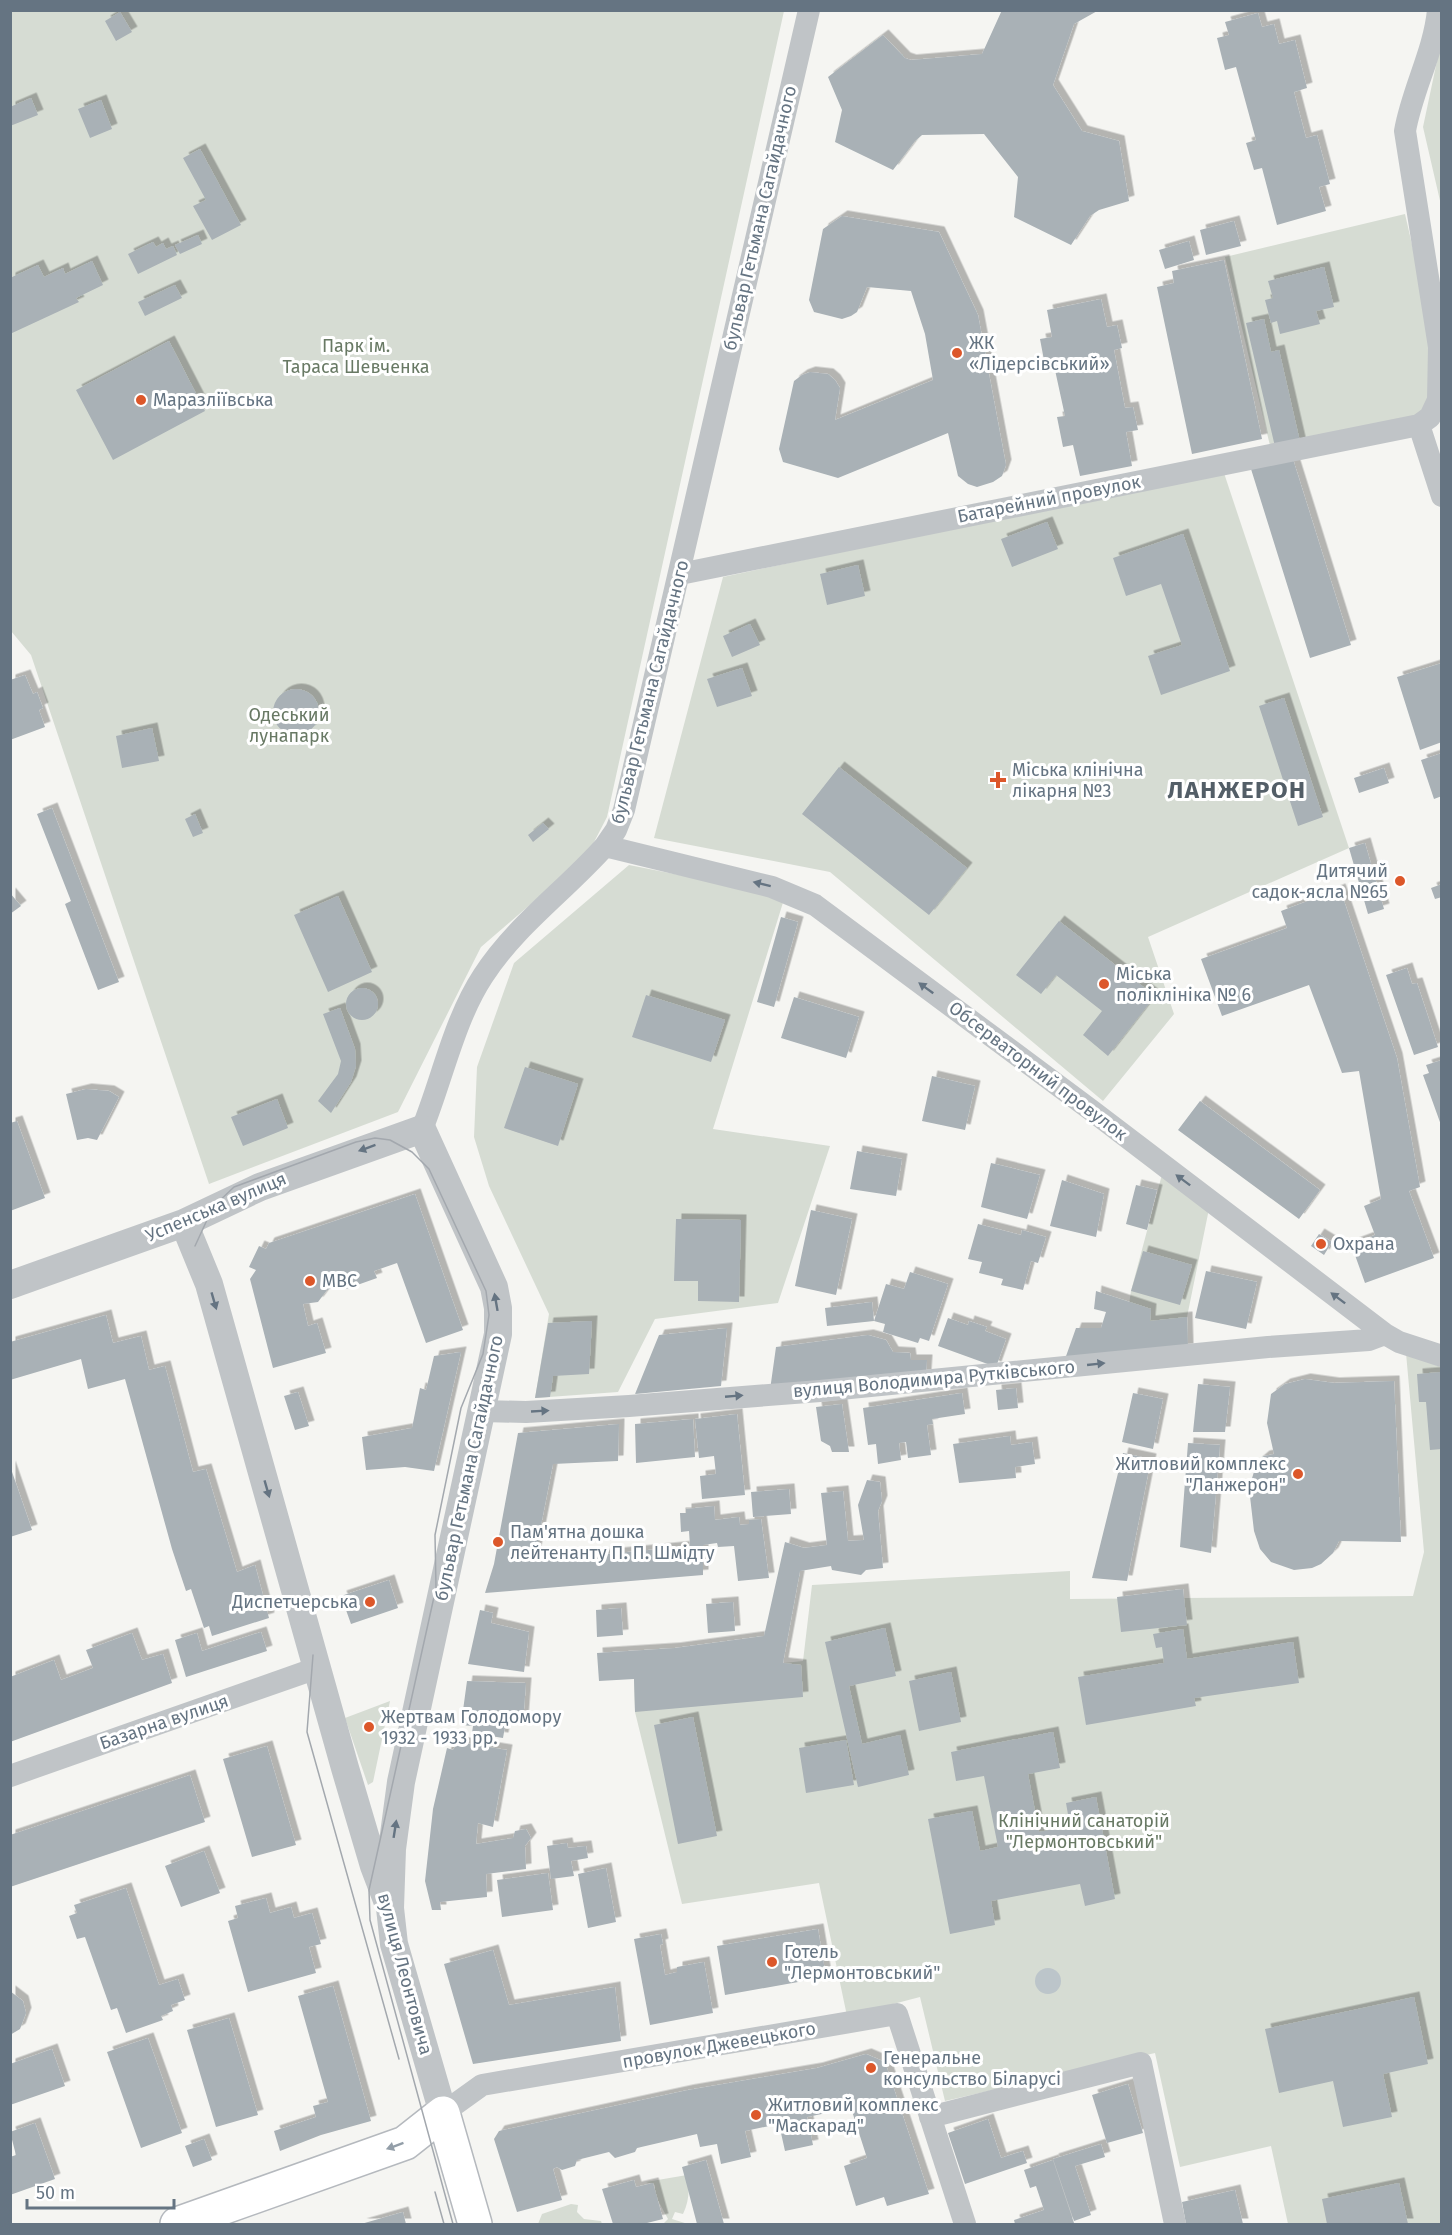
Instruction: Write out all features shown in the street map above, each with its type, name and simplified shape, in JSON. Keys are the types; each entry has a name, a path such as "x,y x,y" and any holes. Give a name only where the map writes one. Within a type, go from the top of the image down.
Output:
{"main road":[{"path":"177,2224 405,2143 443,2113"},
{"name":"вулиця Леонтовича","path":"443,2113 475,2224"}],"street":[{"name":"бульвар Гетьмана Сагайдачного","path":"390,1908 392,1849 401,1782 498,1334 498,1308 486,1269 422,1129 470,999 482,977 515,933 605,846 616,830 626,800 680,574 784,106 809,10"},
{"path":"1438,10 1423,70 1409,105 1405,131 1439,347 1438,400 1430,417 1419,425 1442,496"},
{"name":"Батарейний провулок","path":"680,574 1419,425"},
{"name":"Обсерваторний провулок","path":"605,846 771,886 815,905 1091,1110 1385,1334 1399,1342 1442,1356"},
{"name":"Успенська вулиця","path":"10,1285 190,1234 260,1187 422,1129"},
{"name":"вулиця Леонтовича","path":"190,1234 240,1392 374,1866 390,1908 394,1944 443,2113"},
{"name":"вулиця Володимира Рутківського","path":"482,1411 618,1406 820,1391 1256,1348 1369,1340 1385,1334"},
{"name":"Базарна вулиця","path":"10,1776 315,1661"},
{"path":"353,1792 366,1801 378,1802 401,1782"},
{"name":"провулок Джевецького","path":"443,2113 482,2085 897,2014 965,2224"},
{"path":"930,2117 1141,2063 1175,2224"}],"green space":[{"name":"Парк ім. Тараса Шевченка","path":"10,11 784,11 607,817 593,844 568,872 481,947 398,1112 209,1184 31,655 11,631"},
{"path":"1441,42 1441,205 1423,127"},
{"path":"1405,214 1441,371 1441,421 1272,454 1225,257"},
{"name":"Міська клінічна лікарня №3","path":"1223,470 1349,848 1148,937 1174,1014 1103,1101 830,872 654,838 723,577"},
{"path":"629,865 785,896 713,1129 830,1146 778,1303 655,1319 618,1392 535,1398 549,1314 489,1186 474,1137 477,1067 514,963"},
{"path":"1164,1167 1210,1204 1187,1317 1188,1353 1122,1352 1131,1291"},
{"name":"Клінічний санаторій \"Лермонтовський\"","path":"1406,1353 1441,1367 1441,2224 1288,2224 1271,2146 1180,2167 1155,2053 945,2101 920,1997 847,2016 819,1883 682,1904 635,1712 634,1679 803,1661 812,1585 1070,1571 1070,1599 1413,1596 1424,1552"},
{"path":"390,1701 373,1782 368,1785 345,1718"},
{"path":"687,2175 687,2205 683,2214 675,2212 672,2219 688,2224 663,2224 668,2219 654,2193 655,2185 646,2182"},
{"path":"571,2204 578,2205 577,2212 584,2219 601,2221 602,2224 538,2224 542,2214"}],"shaded area":[{"path":"1048,1968 1058,1971 1061,1981 1058,1991 1048,1994 1038,1991 1035,1981 1038,1971"}],"building":[{"path":"1002,10 1099,10 1074,24 1053,85 1082,131 1119,141 1129,201 1099,210 1090,216 1071,245 1014,217 1018,177 984,134 922,135 893,170 835,142 842,110 828,77 883,35 905,58 911,60 982,54"},
{"path":"120,12 132,32 116,41 105,21"},
{"path":"1258,13 1262,27 1274,24 1279,44 1295,40 1307,88 1294,92 1306,138 1317,135 1330,184 1319,187 1326,211 1277,225 1262,168 1254,170 1246,143 1256,140 1236,67 1225,70 1217,38 1229,35 1225,22"},
{"path":"31,98 38,115 10,126 10,107"},
{"path":"101,100 112,129 90,138 78,109"},
{"path":"200,149 241,225 212,240 193,206 206,200 183,158"},
{"name":"ЖК «Лідерсівський»","path":"842,216 939,232 978,315 1006,465 1002,476 993,482 977,487 968,484 958,476 948,433 838,478 783,462 779,449 794,381 802,375 810,372 828,374 835,380 840,388 835,420 933,380 925,334 911,291 867,287 857,312 851,316 842,319 814,312 809,300 823,229"},
{"path":"1234,221 1241,246 1206,255 1200,230"},
{"path":"198,235 202,244 180,254 175,245"},
{"path":"1189,241 1194,260 1165,269 1159,250"},
{"path":"153,242 156,247 163,243 166,249 173,246 177,255 138,274 128,254"},
{"path":"1224,260 1262,439 1192,454 1157,287 1174,283 1172,271"},
{"path":"92,261 103,285 76,298 79,302 10,334 10,278 38,265 44,277 63,268 65,274"},
{"path":"1324,267 1334,307 1316,311 1320,324 1280,334 1277,321 1271,323 1265,300 1273,298 1268,281"},
{"path":"175,285 182,298 145,316 138,302"},
{"path":"1101,299 1107,327 1117,325 1122,348 1114,350 1125,408 1133,407 1138,430 1126,432 1132,466 1080,476 1073,445 1063,447 1057,417 1065,416 1055,370 1046,371 1040,339 1052,337 1047,310"},
{"path":"1264,319 1271,352 1279,350 1301,446 1276,451 1246,323"},
{"name":"Маразліївська","path":"169,341 205,411 113,460 76,390"},
{"path":"1292,456 1351,645 1310,658 1251,469"},
{"path":"1047,522 1058,549 1012,567 1001,539"},
{"path":"1183,534 1230,671 1161,695 1148,656 1182,645 1161,584 1126,596 1113,558"},
{"path":"858,565 865,596 827,605 820,574"},
{"path":"750,624 760,645 732,657 723,636"},
{"path":"1442,663 1442,742 1420,750 1397,677"},
{"path":"742,668 752,696 717,707 707,679"},
{"path":"25,675 33,694 37,692 43,708 39,710 45,727 10,740 10,680"},
{"path":"296,689 312,696 319,712 312,728 296,735 280,728 273,712 280,696"},
{"path":"1284,698 1323,817 1298,826 1259,706"},
{"path":"152,728 159,761 122,768 116,736"},
{"path":"1442,753 1442,796 1434,799 1421,760"},
{"path":"839,767 967,868 929,915 802,814"},
{"path":"1384,768 1389,783 1359,793 1354,778"},
{"path":"52,808 119,982 98,990 65,904 71,901 37,814"},
{"path":"195,814 203,833 193,837 185,819"},
{"path":"543,823 549,829 533,842 528,835"},
{"path":"1365,843 1384,909 1368,914 1349,848"},
{"path":"1442,884 1442,897 1435,899 1431,888"},
{"path":"1340,889 1397,1058 1420,1187 1409,1191 1434,1258 1365,1283 1351,1244 1375,1235 1364,1206 1381,1199 1359,1071 1342,1073 1309,985 1222,1016 1201,959 1287,928 1281,911"},
{"path":"10,893 21,906 10,914"},
{"path":"338,896 372,972 328,992 294,915"},
{"path":"781,917 798,922 774,1007 757,1002"},
{"name":"Міська поліклініка № 6","path":"1059,921 1155,996 1108,1056 1083,1035 1102,1011 1056,975 1041,994 1016,975"},
{"path":"1407,968 1412,984 1417,983 1438,1047 1414,1055 1386,975"},
{"path":"362,988 373,993 378,1004 373,1015 362,1020 351,1015 346,1004 351,993"},
{"path":"646,995 725,1020 711,1062 632,1037"},
{"path":"794,997 859,1017 846,1058 781,1038"},
{"path":"340,1008 355,1049 356,1066 351,1082 331,1113 318,1101 338,1074 341,1061 323,1014"},
{"path":"1442,1060 1441,1125 1423,1075 1429,1073 1426,1065"},
{"path":"525,1067 578,1084 558,1146 504,1128"},
{"path":"932,1076 975,1086 965,1130 922,1121"},
{"path":"86,1089 109,1091 119,1097 97,1140 88,1138 77,1140 66,1094"},
{"path":"277,1099 288,1128 243,1146 231,1117"},
{"path":"1200,1101 1320,1190 1299,1219 1178,1130"},
{"path":"17,1121 45,1198 10,1211 10,1123"},
{"path":"857,1151 902,1159 896,1196 850,1189"},
{"path":"991,1163 1040,1175 1027,1219 981,1207"},
{"path":"1062,1180 1104,1194 1096,1237 1050,1226"},
{"path":"1136,1185 1157,1190 1147,1230 1126,1224"},
{"name":"МВС","path":"415,1194 463,1330 426,1343 397,1263 374,1271 377,1278 346,1289 344,1283 327,1290 318,1302 303,1304 308,1326 317,1323 326,1353 273,1368 250,1279 256,1270 249,1267 259,1246 266,1249 269,1243"},
{"path":"811,1210 852,1219 836,1295 795,1286"},
{"path":"676,1219 741,1220 739,1302 698,1301 698,1281 674,1281"},
{"path":"978,1224 1021,1235 1022,1230 1046,1237 1038,1263 1031,1261 1023,1290 1001,1285 1003,1279 979,1273 982,1262 968,1259"},
{"name":"Охрана","path":"1319,1234 1332,1242 1324,1255 1311,1246"},
{"path":"1143,1251 1192,1265 1180,1305 1131,1291"},
{"path":"1206,1271 1257,1282 1246,1329 1195,1318"},
{"path":"910,1272 948,1284 929,1341 920,1338 918,1343 883,1332 885,1324 874,1321 886,1284 904,1289"},
{"path":"1096,1291 1151,1309 1150,1321 1187,1317 1188,1349 1065,1359 1076,1328 1101,1328 1106,1312 1094,1309"},
{"path":"872,1302 874,1321 827,1326 825,1308"},
{"path":"106,1315 113,1343 141,1336 149,1370 165,1366 193,1472 206,1469 237,1572 255,1565 269,1618 212,1636 209,1626 204,1628 191,1589 186,1591 172,1549 125,1379 88,1389 81,1359 10,1380 10,1342"},
{"path":"948,1318 968,1325 969,1321 987,1327 985,1331 1006,1339 996,1367 938,1346"},
{"path":"592,1321 589,1374 553,1376 550,1397 535,1398 548,1323"},
{"path":"727,1328 721,1386 635,1394 659,1335"},
{"path":"868,1335 886,1340 893,1352 910,1353 911,1360 927,1360 926,1375 770,1390 776,1347"},
{"path":"461,1352 434,1471 405,1467 366,1470 362,1437 412,1428 420,1388 426,1390 434,1356"},
{"path":"1442,1372 1442,1449 1430,1450 1426,1402 1419,1402 1417,1374"},
{"name":"Житловий комплекс \"Ланжерон\"","path":"1305,1379 1334,1383 1394,1381 1401,1542 1339,1541 1333,1553 1321,1564 1312,1568 1294,1570 1271,1562 1260,1549 1254,1531 1249,1488 1257,1462 1264,1456 1274,1454 1267,1423 1271,1394 1285,1384"},
{"path":"1198,1384 1230,1387 1225,1432 1193,1432"},
{"path":"1016,1388 1018,1408 998,1410 996,1390"},
{"path":"298,1392 309,1426 295,1430 284,1396"},
{"path":"962,1393 965,1414 932,1419 933,1424 927,1425 931,1455 908,1458 906,1442 899,1443 901,1460 878,1464 876,1444 868,1445 863,1408"},
{"path":"1133,1393 1163,1399 1153,1449 1122,1442"},
{"path":"842,1404 849,1452 832,1452 830,1446 821,1441 816,1407"},
{"path":"737,1414 745,1495 702,1499 700,1476 716,1474 714,1456 699,1458 695,1419"},
{"path":"693,1419 695,1457 636,1463 635,1424"},
{"path":"619,1424 618,1461 553,1464 534,1561 690,1546 689,1531 681,1532 680,1513 686,1513 686,1509 714,1506 715,1520 739,1517 740,1525 749,1524 749,1520 761,1519 769,1578 738,1581 734,1546 718,1547 717,1543 703,1545 703,1575 485,1593 494,1564 518,1433"},
{"path":"1010,1436 1011,1445 1032,1442 1035,1464 1015,1467 1016,1478 959,1483 953,1444"},
{"path":"1188,1443 1220,1445 1211,1553 1180,1547"},
{"path":"1123,1453 1151,1459 1127,1581 1092,1578"},
{"path":"10,1466 32,1530 10,1537"},
{"path":"867,1480 880,1482 882,1501 878,1511 883,1568 866,1570 861,1575 832,1570 831,1566 800,1571 783,1663 801,1665 803,1697 635,1712 634,1679 599,1681 597,1653 675,1648 764,1636 785,1542 804,1548 827,1545 821,1493 843,1491 848,1541 864,1540 858,1505"},
{"path":"789,1489 791,1514 753,1517 751,1492"},
{"name":"Диспетчерська","path":"389,1580 398,1608 351,1624 341,1596"},
{"path":"1183,1589 1187,1625 1121,1632 1117,1597"},
{"path":"733,1602 735,1631 708,1633 706,1604"},
{"path":"621,1608 623,1635 597,1637 596,1610"},
{"path":"480,1610 493,1613 491,1623 529,1632 524,1672 468,1664"},
{"path":"885,1628 896,1676 849,1686 862,1744 900,1735 909,1775 858,1787 825,1642"},
{"path":"1183,1629 1187,1659 1293,1642 1299,1683 1194,1698 1196,1706 1086,1725 1078,1677 1164,1663 1162,1647 1156,1648 1153,1634"},
{"path":"261,1632 267,1651 186,1677 175,1640 197,1633 202,1651"},
{"path":"132,1633 142,1660 163,1654 172,1683 10,1742 10,1677 54,1660 61,1680 93,1668 86,1650"},
{"path":"951,1672 961,1722 919,1731 909,1681"},
{"path":"467,1681 526,1683 523,1722 506,1721 503,1738 472,1733 473,1726 461,1725"},
{"path":"693,1717 717,1836 678,1844 654,1725"},
{"path":"1053,1732 1060,1768 1028,1774 1039,1832 1070,1826 1066,1803 1096,1797 1115,1899 1085,1906 1080,1884 991,1901 995,1925 950,1934 928,1819 972,1811 980,1851 998,1847 984,1776 956,1781 951,1752"},
{"path":"846,1740 854,1785 806,1793 799,1748"},
{"path":"458,1742 507,1750 493,1827 478,1823 476,1844 513,1838 515,1831 526,1829 531,1838 525,1846 526,1869 486,1874 487,1897 440,1902 441,1910 432,1910 425,1881 433,1809 447,1748 453,1750"},
{"path":"267,1746 296,1845 252,1857 223,1759"},
{"path":"190,1775 205,1822 10,1887 10,1835"},
{"path":"567,1843 568,1848 586,1846 588,1858 571,1861 574,1876 551,1879 547,1846"},
{"path":"204,1851 220,1893 181,1907 165,1866"},
{"path":"606,1868 616,1922 588,1928 578,1874"},
{"path":"548,1873 553,1910 502,1917 497,1880"},
{"path":"126,1888 159,1985 178,1979 185,2000 171,2005 173,2011 161,2016 163,2020 126,2033 117,2008 111,2010 85,1937 77,1939 69,1916 77,1913 74,1905"},
{"path":"266,1898 270,1913 291,1907 294,1918 312,1913 321,1944 309,1947 316,1973 248,1992 228,1921 238,1918 235,1906"},
{"name":"Готель \"Лермонтовський\"","path":"818,1929 826,1977 725,1995 717,1946"},
{"path":"661,1934 663,1944 660,1945 665,1975 677,1972 677,1967 704,1962 713,2013 650,2025 634,1939"},
{"path":"493,1950 509,2005 615,1987 621,2041 473,2064 444,1964"},
{"path":"333,1986 371,2121 321,2135 280,2151 274,2131 316,2117 313,2106 328,2102 298,1996"},
{"path":"10,1991 23,2001 26,2013 20,2029 10,2035"},
{"path":"1414,1997 1428,2064 1383,2074 1392,2117 1343,2127 1333,2081 1279,2093 1265,2029"},
{"path":"229,2018 258,2115 216,2127 187,2030"},
{"path":"148,2038 182,2133 141,2148 107,2052"},
{"path":"52,2049 65,2086 10,2105 10,2064"},
{"path":"866,2054 885,2062 929,2194 887,2206 884,2197 856,2206 844,2166 867,2158 851,2108 807,2117 813,2145 785,2151 779,2124 745,2131 751,2157 721,2164 717,2144 700,2147 697,2134 637,2148 635,2152 615,2158 609,2152 577,2160 575,2166 562,2170 557,2167 553,2169 562,2200 517,2212 494,2139 499,2131 688,2090 817,2068"},
{"path":"1128,2084 1143,2133 1107,2143 1092,2095"},
{"path":"988,2119 1001,2158 1023,2151 1027,2163 965,2184 948,2133"},
{"path":"35,2123 55,2179 10,2195 10,2157 16,2155 10,2132"},
{"path":"204,2139 212,2160 193,2167 185,2146"},
{"path":"1101,2144 1105,2157 1075,2166 1091,2215 1074,2221 1053,2159"},
{"path":"706,2160 724,2224 697,2224 682,2167"},
{"path":"1053,2160 1074,2223 1015,2224 1014,2220 1044,2210 1036,2186 1030,2188 1024,2170"},
{"path":"634,2180 636,2187 653,2183 663,2219 643,2224 613,2224 602,2189"},
{"path":"1399,2183 1408,2224 1327,2224 1322,2199"},
{"path":"1235,2190 1243,2224 1186,2224 1182,2202"},
{"path":"403,2212 406,2224 361,2224"}],"tram line":[{"path":"195,1246 213,1207 234,1187 356,1142 375,1138 390,1140 412,1152 429,1169 486,1291 489,1315 483,1354 461,1408 435,1535 436,1588 369,1890 370,1920 453,2224"},
{"path":"313,1655 307,1732 399,2059"},
{"path":"435,2192 444,2224"}],"place":[{"name":"ЖК «Лідерсівський»","path":"957,353"},
{"name":"Маразліївська","path":"141,400"},
{"name":"Міська клінічна лікарня №3","path":"998,780"},
{"name":"Дитячий садок-ясла №65","path":"1400,881"},
{"name":"Міська поліклініка № 6","path":"1104,984"},
{"name":"Охрана","path":"1321,1244"},
{"name":"МВС","path":"310,1281"},
{"name":"Житловий комплекс \"Ланжерон\"","path":"1298,1474"},
{"name":"Пам'ятна дошка лейтенанту П. П. Шмідту","path":"498,1542"},
{"name":"Диспетчерська","path":"370,1602"},
{"name":"Жертвам Голодомору 1932 - 1933 рр.","path":"369,1727"},
{"name":"Готель \"Лермонтовський\"","path":"772,1962"},
{"name":"Генеральне консульство Біларусі","path":"871,2068"},
{"name":"Житловий комплекс \"Маскарад\"","path":"756,2115"}],"district":[{"name":"ЛАНЖЕРОН","path":"1237,790"}],"park label":[{"name":"Одеський лунапарк","path":"289,725"}]}
